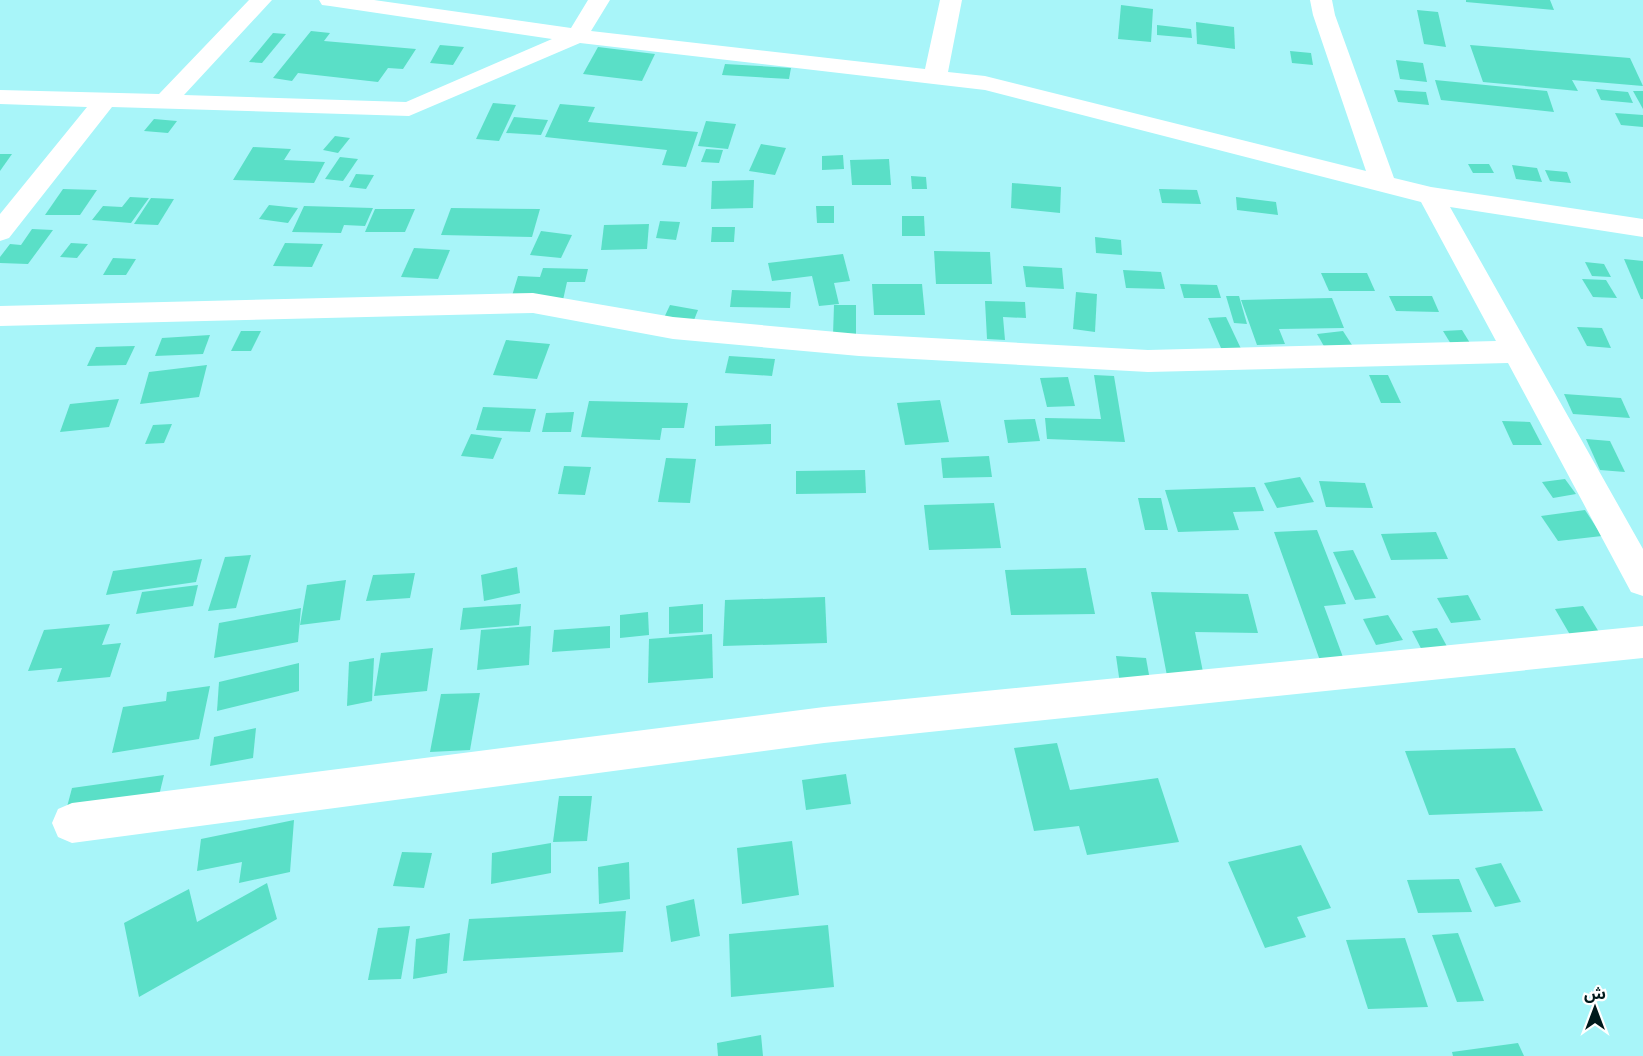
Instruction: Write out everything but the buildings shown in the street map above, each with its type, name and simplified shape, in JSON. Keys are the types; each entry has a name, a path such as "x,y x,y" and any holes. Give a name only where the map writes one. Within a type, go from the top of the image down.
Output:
{"street":[{"path":"167,100 261,0"},
{"path":"330,0 577,36 985,83 1431,196 1643,228"},
{"path":"0,98 167,100 409,109 577,36 599,0"},
{"path":"935,77 951,0"},
{"path":"1321,0 1324,15 1383,183"},
{"path":"0,232 106,99"},
{"path":"1431,196 1643,581"},
{"path":"0,316 533,303 673,328 859,345 1148,361 1517,352"},
{"path":"72,824 824,725 1643,642"}]}
